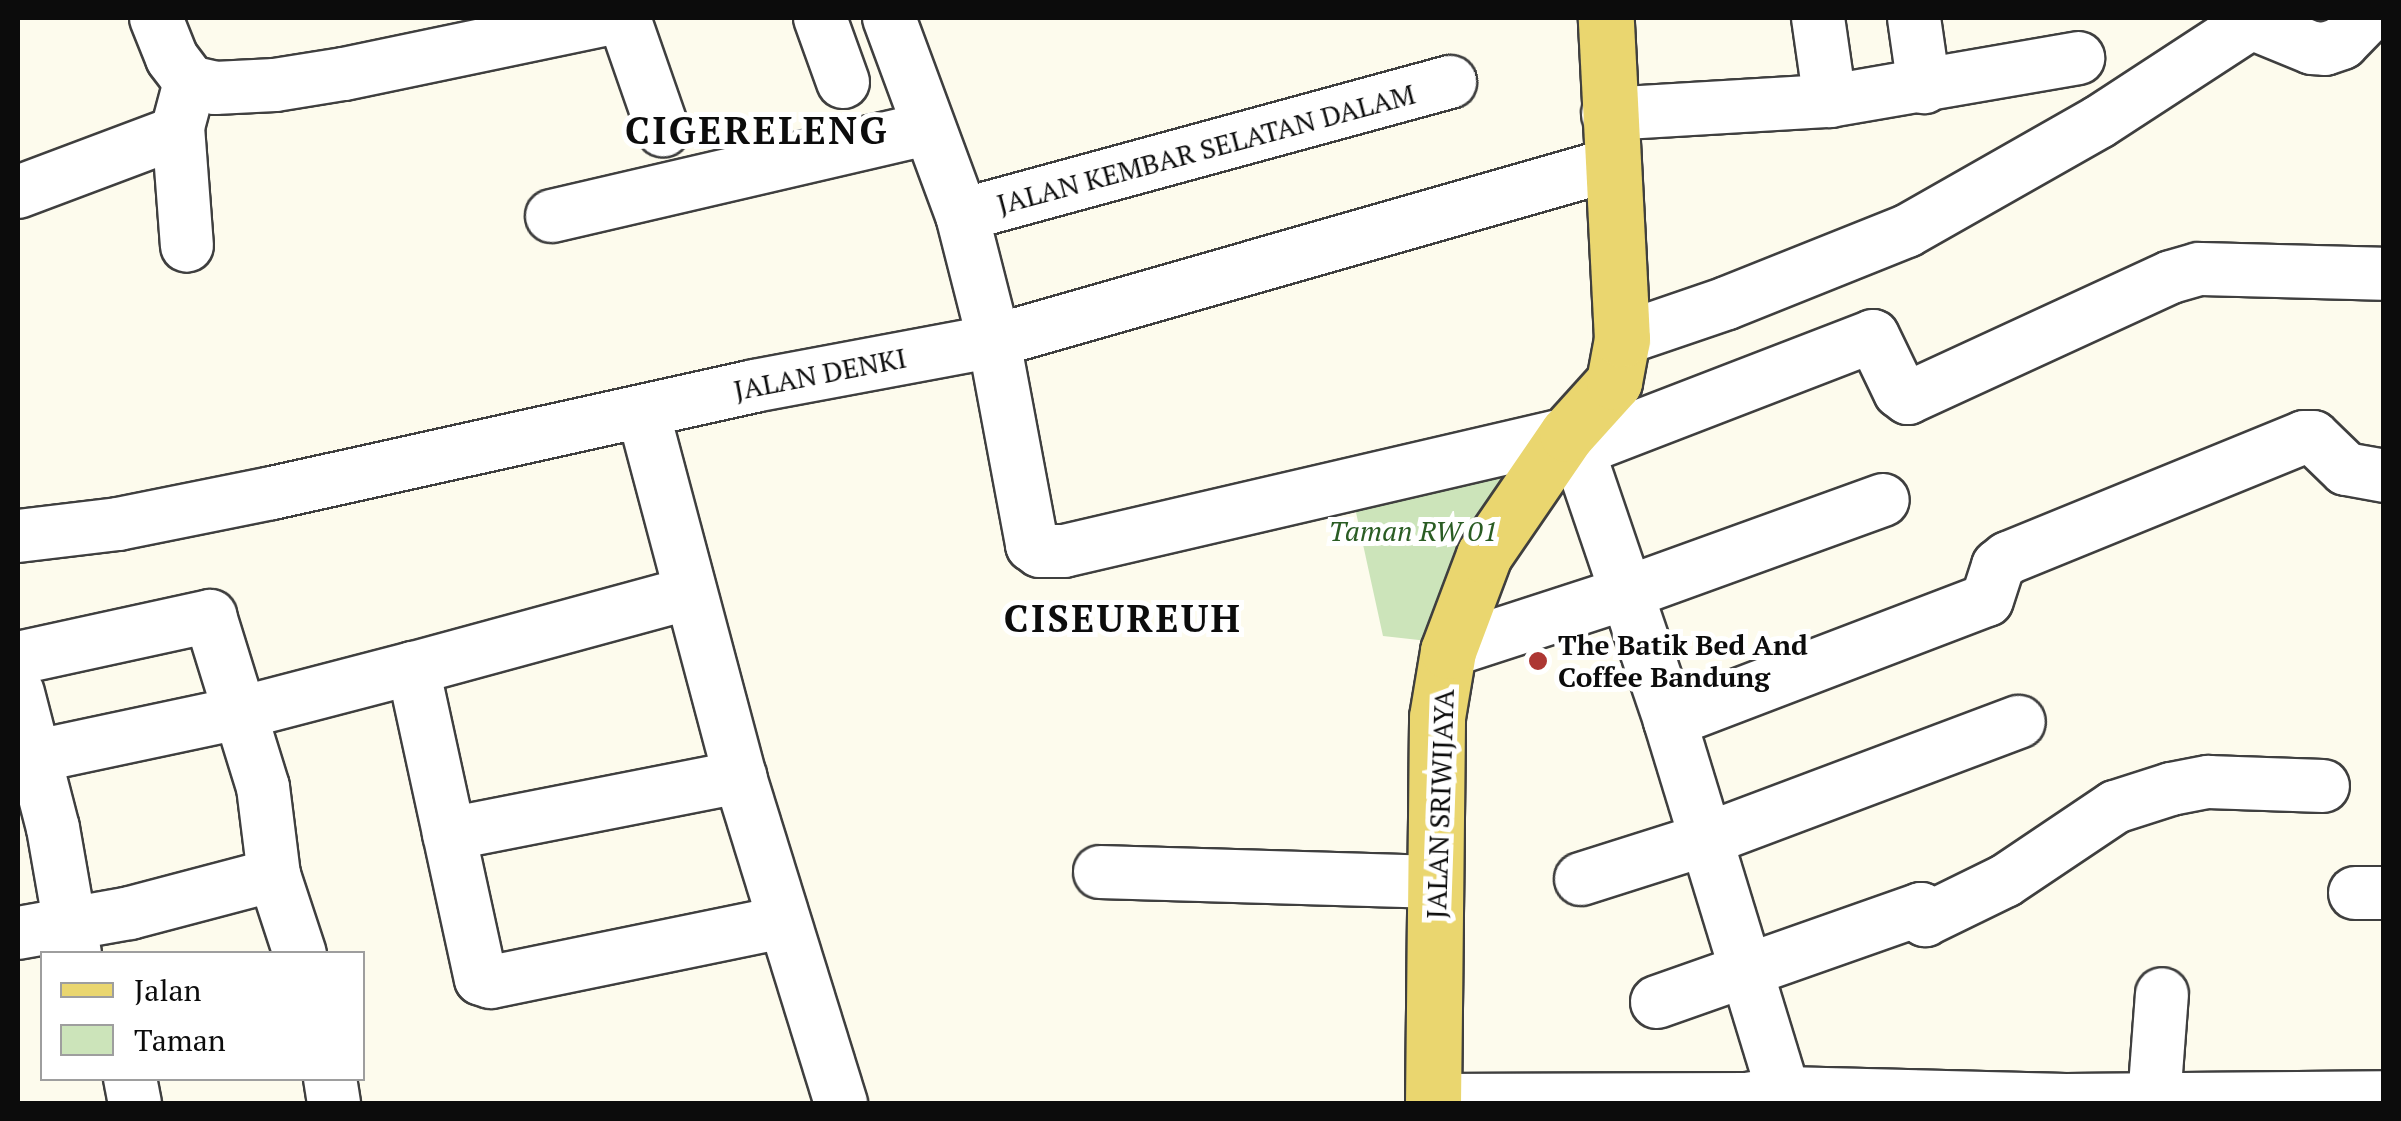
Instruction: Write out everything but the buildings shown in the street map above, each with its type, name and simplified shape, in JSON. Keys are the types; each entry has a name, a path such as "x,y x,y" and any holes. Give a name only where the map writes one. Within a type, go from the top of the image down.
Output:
{"main road":[{"name":"JALAN SRIWIJAYA","path":"1433,1102 1437,717 1448,651 1484,555 1573,442 1614,382 1622,339 1609,139 1606,18"}],"street":[{"path":"156,18 184,104 187,246"},
{"path":"22,176 156,144 184,104 215,88 275,86 421,38 612,18"},
{"path":"624,18 663,130"},
{"path":"820,18 843,82"},
{"path":"889,18 962,215 994,340 1010,444 1032,545 1040,551 1064,551 1573,442 1808,364 1858,340 1878,339 1900,392 1908,398 2171,277 2199,269 2384,274"},
{"path":"1818,18 1830,100"},
{"path":"1914,18 1924,87"},
{"path":"1622,339 1830,264 1907,231 2100,122 2251,23 2312,48 2325,49 2342,43 2366,18"},
{"name":"JALAN DENKI","path":"18,536 118,524 994,340 1609,139 2078,58"},
{"name":"JALAN KEMBAR SELATAN DALAM","path":"962,215 1450,82"},
{"path":"552,216 927,129"},
{"path":"1830,264 1858,340"},
{"path":"643,412 740,778 841,1104"},
{"path":"1670,721 1987,600 1998,566 2008,558 2304,438 2313,438 2346,468 2384,476"},
{"path":"1573,442 1670,721 1784,1093"},
{"path":"1448,651 1626,593 1883,500"},
{"path":"26,758 240,713 690,592"},
{"path":"18,658 208,614 262,787 274,875 299,951"},
{"path":"413,668 481,979 491,982 784,922"},
{"path":"18,693 26,758 53,828 72,939"},
{"path":"1580,880 1707,839 2019,722"},
{"path":"449,834 740,778"},
{"path":"1657,1002 1744,968 1921,909 1925,920 2004,881 2114,807 2208,782 2323,786"},
{"path":"1100,872 1437,882"},
{"path":"18,933 72,939 274,875"},
{"path":"2154,1100 2162,994"},
{"path":"1433,1102 1662,1102 1784,1093 2154,1100 2384,1097"}],"green space":[{"name":"Taman RW 01","path":"1560,439 1428,641 1383,636 1352,494"}],"place":[{"name":"The Batik Bed And Coffee Bandung","path":"1538,661"}],"district":[{"name":"CIGERELENG","path":"757,131"},
{"name":"CISEUREUH","path":"1123,619"}]}
